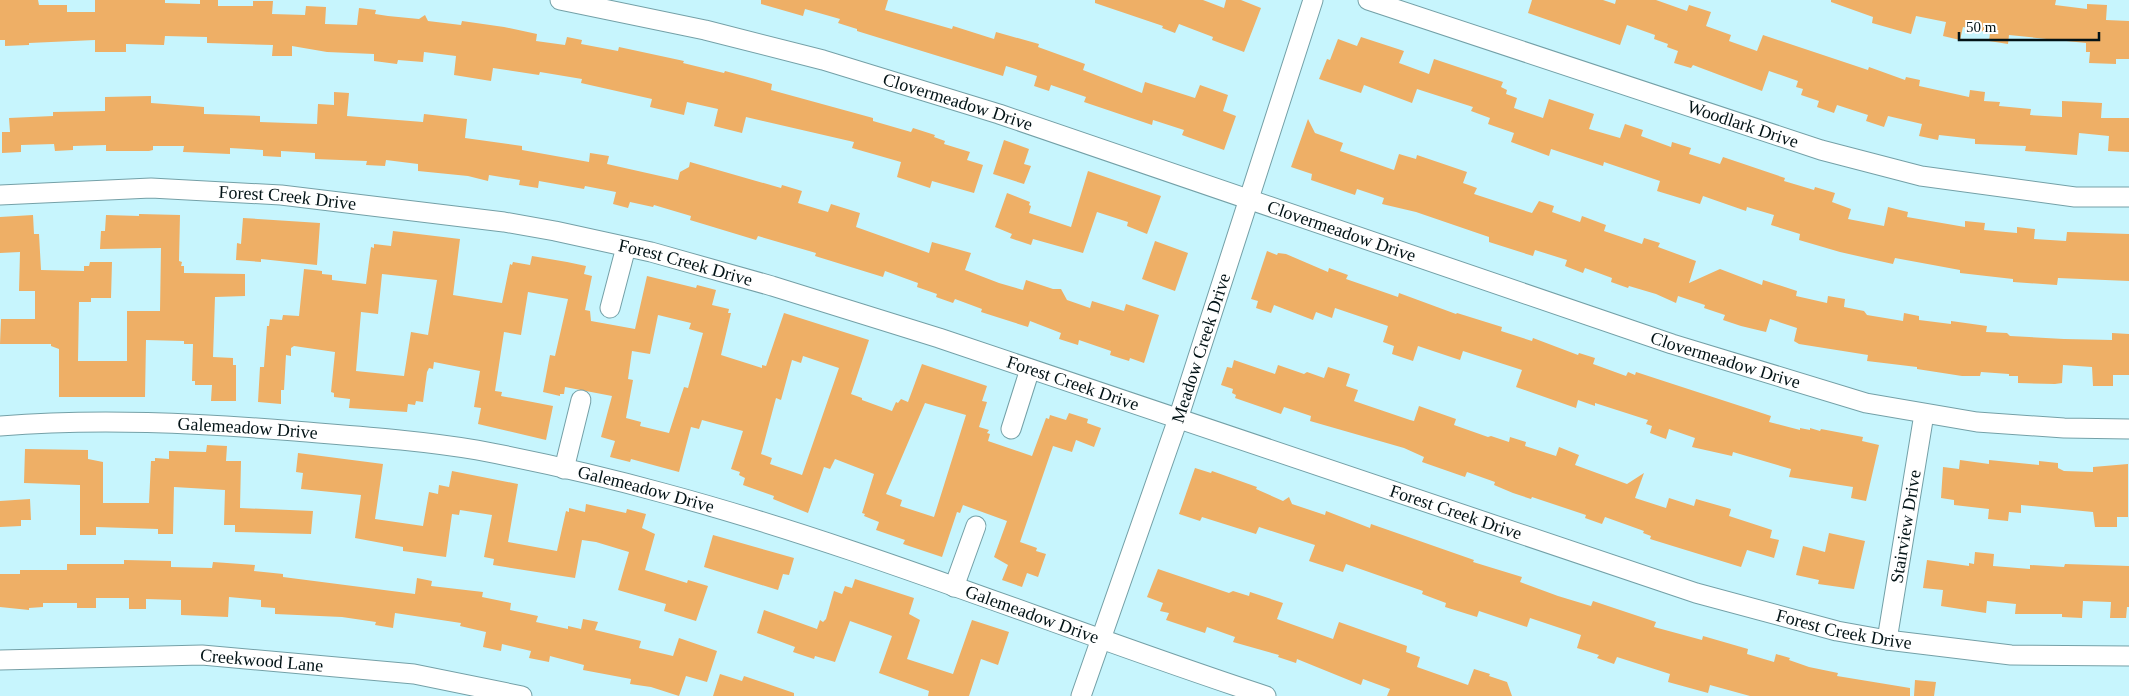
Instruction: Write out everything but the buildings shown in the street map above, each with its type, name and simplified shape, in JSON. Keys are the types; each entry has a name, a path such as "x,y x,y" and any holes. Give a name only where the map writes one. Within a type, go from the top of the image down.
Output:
{"street":[{"name":"Clovermeadow Drive","path":"560,0 705,30 823,60 999,114 1681,347 1866,403 1977,422 2064,428 2129,428"},
{"name":"Meadow Creek Drive","path":"1082,696 1178,419 1313,0"},
{"name":"Woodlark Drive","path":"1368,0 1821,150 1921,176 2075,196 2129,197"},
{"name":"Forest Creek Drive","path":"0,195 151,188 281,195 504,222 626,247 772,286 1030,369 1696,594 1837,631 1886,640 2012,655 2129,656"},
{"path":"610,308 626,247"},
{"path":"1011,429 1030,369"},
{"path":"564,469 581,400"},
{"name":"Stairview Drive","path":"1886,640 1924,414"},
{"name":"Galemeadow Drive","path":"0,426 162,423 242,426 474,450 564,469 664,493 780,529 954,587 1266,696"},
{"path":"954,587 976,526"},
{"name":"Creekwood Lane","path":"0,660 202,655 414,674 522,696"}]}
